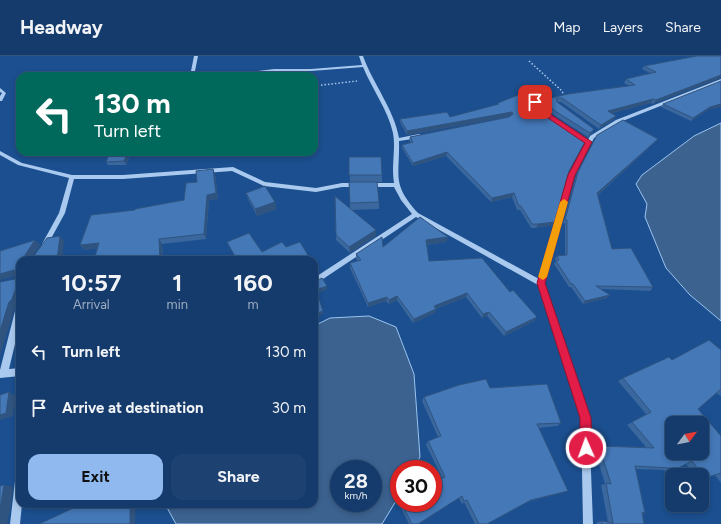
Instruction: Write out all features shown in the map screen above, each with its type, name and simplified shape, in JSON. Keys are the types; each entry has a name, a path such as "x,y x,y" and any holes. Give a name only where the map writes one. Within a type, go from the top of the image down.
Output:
{"street":[{"path":"193,72 196,56"},
{"path":"360,56 369,78 388,112 395,132 396,180 405,202 416,214 541,283"},
{"path":"258,72 364,66"},
{"path":"588,524 585,418 541,283 572,175 592,137 618,121 721,80"},
{"path":"0,89 4,93 0,100"},
{"path":"592,129 599,133"},
{"path":"396,140 426,134"},
{"path":"582,138 589,142"},
{"path":"0,153 20,164 72,177 123,177 233,169 264,184 316,190 342,185 397,185"},
{"path":"41,250 62,213 72,177"},
{"path":"318,279 416,214"},
{"path":"16,322 2,374 16,372"},
{"path":"14,524 16,508"}],"path":[{"path":"529,61 562,91 564,96 559,98"},
{"path":"318,86 331,85 369,78"}],"water":[{"path":"721,123 721,321 690,295 666,268 645,217 647,204 636,184 642,175 694,136"},
{"path":"369,316 396,327 414,374 420,457 418,460 390,460 390,511 382,524 176,524 167,508 318,508 318,324 330,318"}],"building":[{"path":"697,56 721,56 721,75 656,100 653,99 608,111 616,116 601,125 562,98 556,98 557,102 594,129 590,133 555,111 543,100 568,94 635,85 626,79 656,72 644,66"},
{"path":"721,81 721,104 710,107 693,118 663,104"},
{"path":"523,93 533,99 550,116 586,140 569,171 555,222 532,224 521,206 519,206 514,193 492,198 447,152 413,163 402,145 413,142 410,137 509,117 513,114 512,112 407,131 400,119 447,112 450,117 499,104 498,103"},
{"path":"623,120 658,139 597,193 612,249 631,248 653,287 596,286 610,295 585,301 573,284 571,284 556,261 559,260 557,256 567,255 567,220 565,220 578,172 597,135"},
{"path":"108,156 126,156 124,161 106,162"},
{"path":"349,157 381,157 382,175 349,175"},
{"path":"213,169 216,193 207,195 204,234 159,239 160,256 95,256 99,243 80,245 91,215 135,210 184,200 186,183 197,182 196,171"},
{"path":"349,182 377,182 379,202 350,203"},
{"path":"265,186 275,202 255,209 246,193"},
{"path":"335,196 376,230 349,247 336,235"},
{"path":"420,217 448,237 426,240 429,261 482,258 510,292 513,290 537,317 506,332 489,312 483,314 467,293 434,306 436,309 414,319 397,296 389,300 387,297 368,303 350,263 361,260 356,254 382,237 383,247"},
{"path":"249,233 262,252 282,242 286,247 300,242 309,256 235,256 227,242"},
{"path":"60,236 58,256 34,256 47,238"},
{"path":"35,240 25,255 29,256 16,256 16,271 14,270 0,274 0,251"},
{"path":"16,271 16,288 12,299 9,302 0,331 0,282 15,279"},
{"path":"322,278 327,286 318,289 318,280"},
{"path":"318,296 323,311 318,313"},
{"path":"709,340 721,350 721,389 698,409 704,416 665,416 665,460 709,460 709,422 721,436 721,473 709,477 709,468 697,468 692,461 678,468 635,466 645,513 642,512 644,524 602,524 602,521 613,523 606,483 611,484 599,446 654,448 632,422 651,412 623,378 669,357 672,360"},
{"path":"486,379 490,388 547,384 561,423 537,424 568,491 531,500 487,524 479,524 467,500 464,501 462,496 442,509 442,479 445,477 442,471 442,460 437,460 428,441 441,436 424,397 459,385"},
{"path":"9,392 6,413 0,415 0,395"},
{"path":"4,485 1,504 0,510 0,486"},
{"path":"73,508 130,508 130,524 39,524"},
{"path":"406,512 437,512 418,524 412,524"}],"slow traffic":[{"path":"543,277 564,202"}],"route":[{"path":"535,102 551,117 589,142 572,175 541,283 585,418 586,448"}]}
